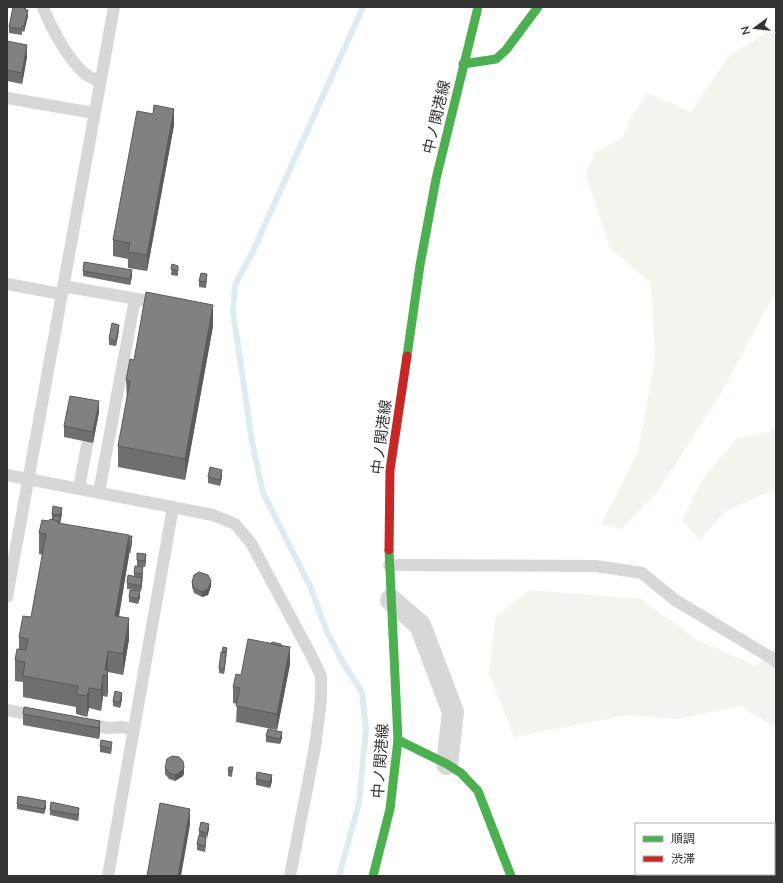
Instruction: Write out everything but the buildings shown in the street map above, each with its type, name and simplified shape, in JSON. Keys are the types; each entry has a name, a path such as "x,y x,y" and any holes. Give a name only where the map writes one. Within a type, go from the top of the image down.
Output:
{"main road":[{"name":"中ノ関港線","path":"372,876 390,809 398,740 389,565 390,470 414,303 436,179 478,7"},
{"path":"463,64 496,59 506,50 538,7"},
{"path":"398,740 447,764 461,774 478,792 511,876"}],"street":[{"path":"391,600 420,625 453,712 447,764"}],"lane":[{"path":"43,7 55,32 77,66 86,74 100,82"},
{"path":"7,597 114,7"},
{"path":"7,98 94,113"},
{"path":"7,284 174,305"},
{"path":"99,492 135,299"},
{"path":"79,488 88,446"},
{"path":"7,475 213,515 235,524 250,543 321,676 321,700 315,747 290,876"},
{"path":"108,876 173,507"},
{"path":"389,565 596,566 642,573 675,600 776,662"},
{"path":"7,710 54,718"},
{"path":"78,723 109,728 122,727 133,730"}],"shaded area":[{"path":"776,27 776,297 772,298 721,393 658,491 622,529 601,524 638,452 655,360 651,283 610,248 586,175 595,152 622,139 630,120 647,93 691,112 730,55"},
{"path":"776,428 776,489 727,510 700,540 682,521 701,482 736,439 770,432"},
{"path":"530,590 641,599 697,640 756,666 776,646 776,728 740,706 677,719 627,715 514,737 489,673 495,617"}],"waterway":[{"path":"339,876 359,803 366,730 362,692 345,666 327,632 310,586 263,493 252,442 233,311 235,285 253,251 363,7"}],"traffic: fast":[{"path":"407,356 420,265 436,179 478,7"},
{"path":"463,64 496,59 506,50 538,7"},
{"path":"373,876 390,809 398,740 389,550"},
{"path":"398,740 447,764 461,773 478,791 511,876"}],"traffic: jam":[{"path":"389,550 390,470 407,356"}]}
